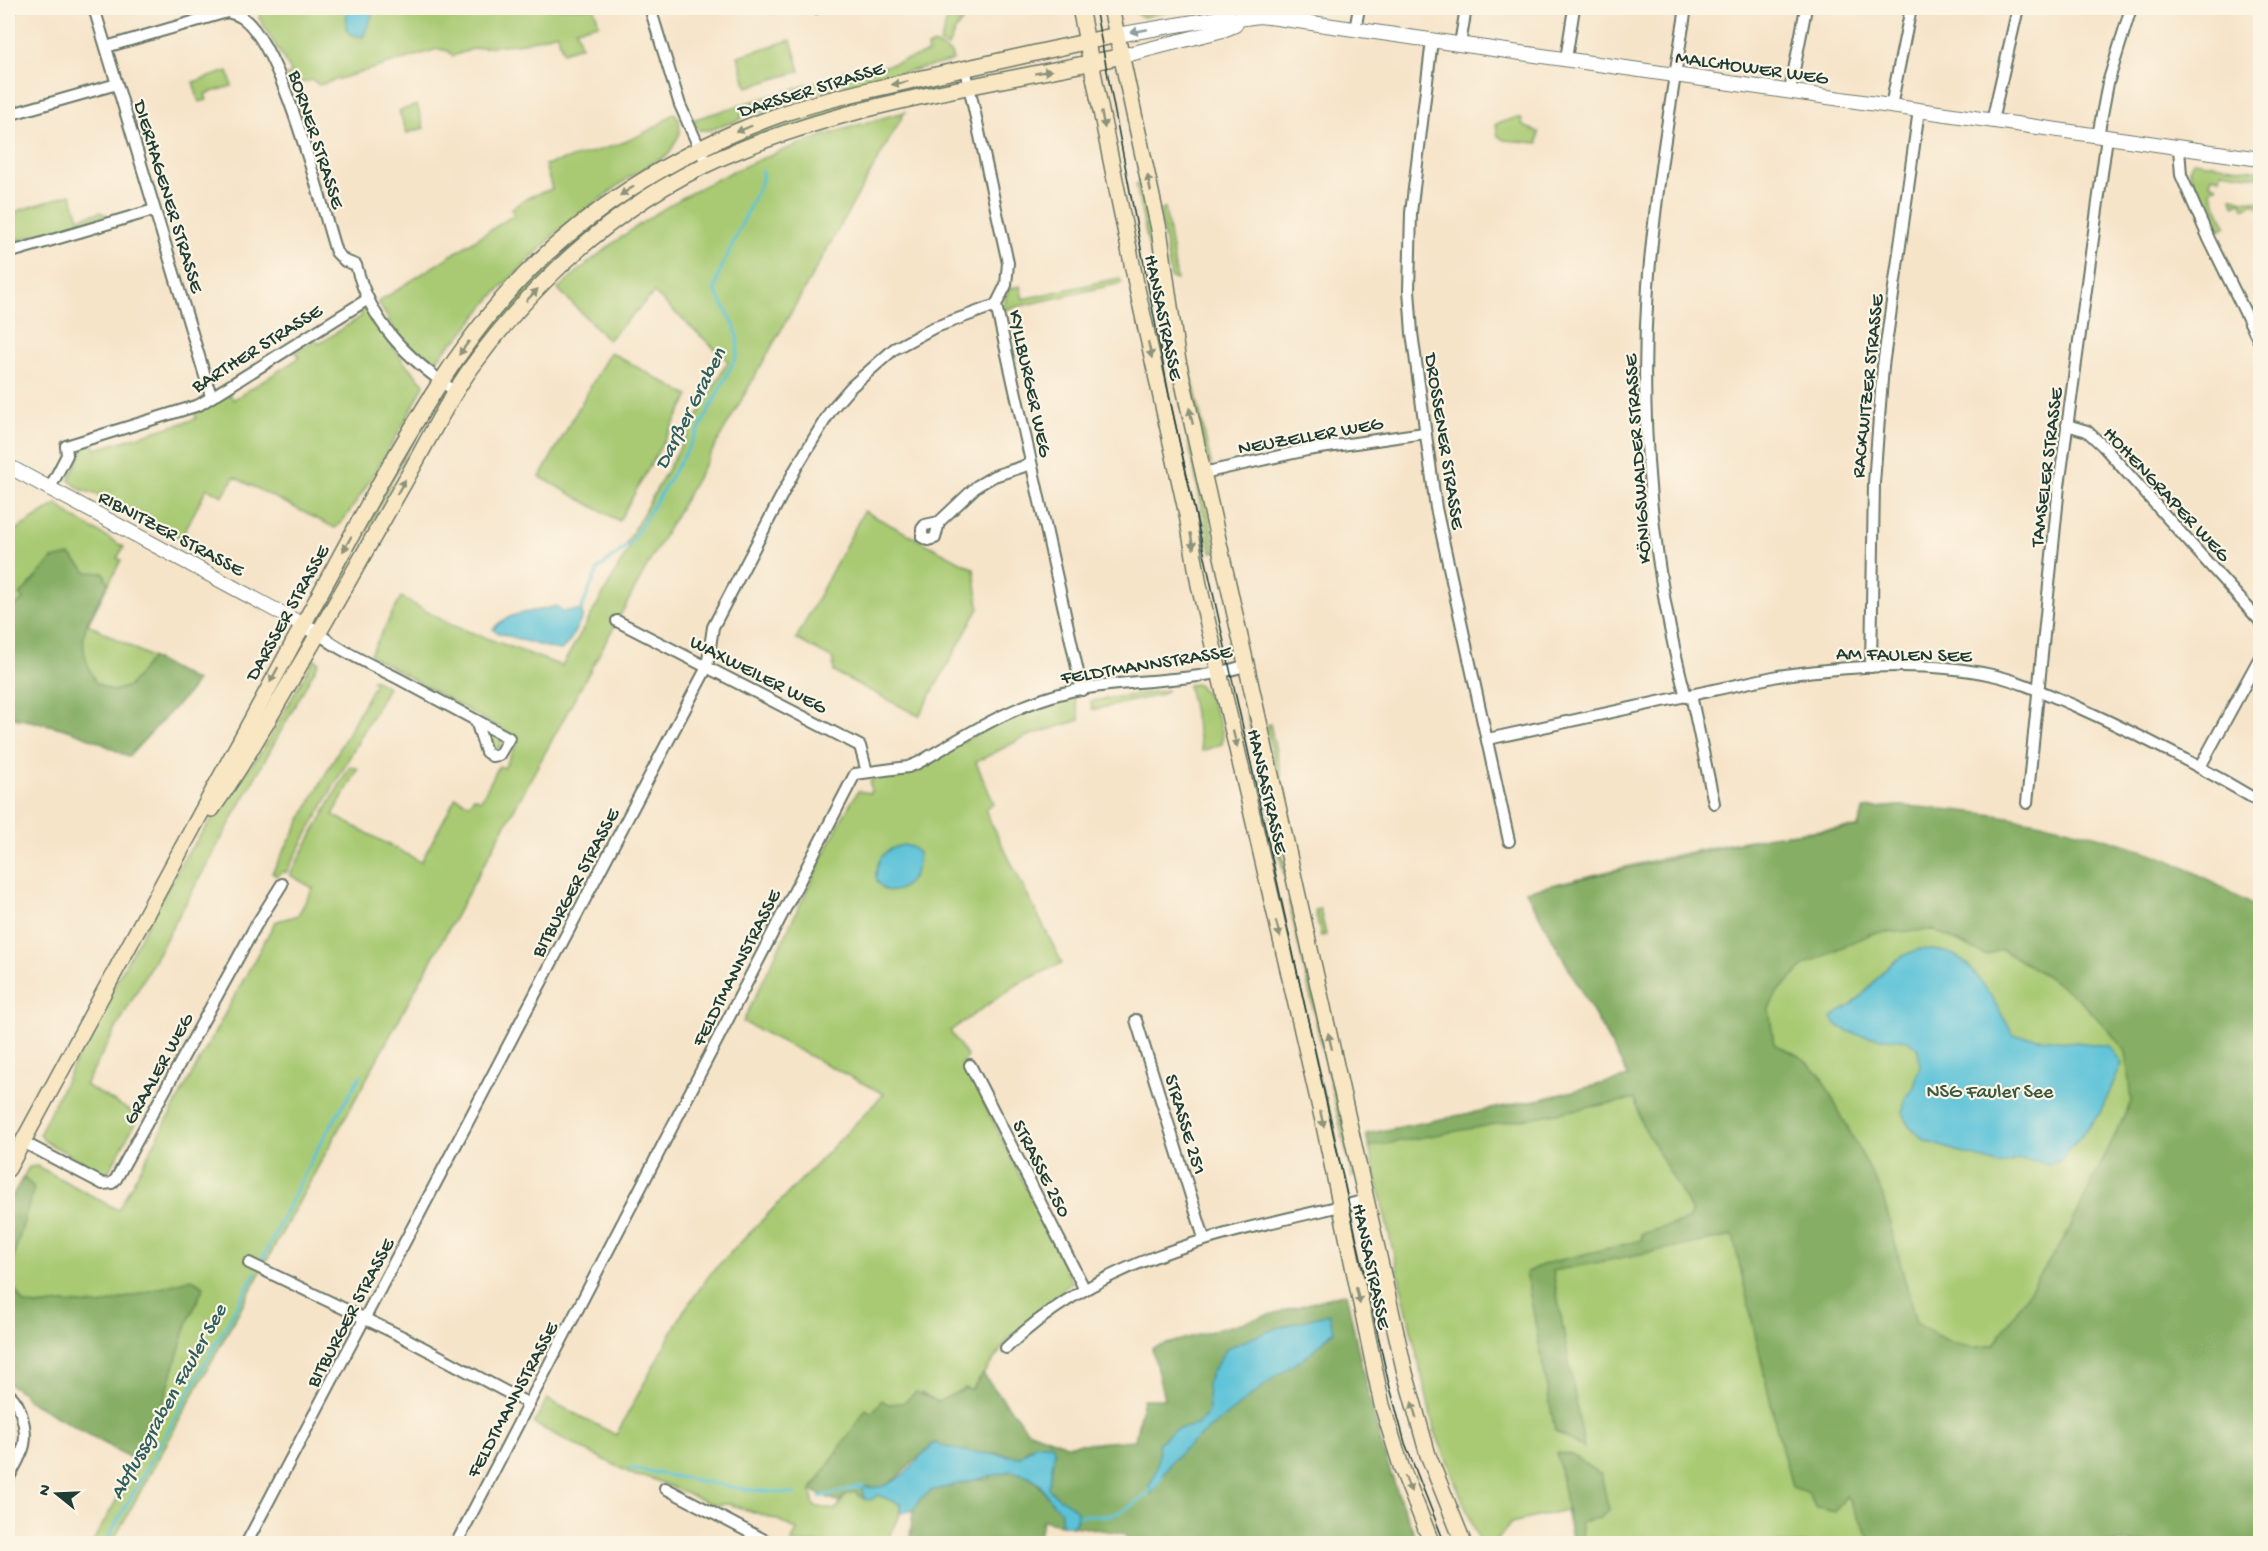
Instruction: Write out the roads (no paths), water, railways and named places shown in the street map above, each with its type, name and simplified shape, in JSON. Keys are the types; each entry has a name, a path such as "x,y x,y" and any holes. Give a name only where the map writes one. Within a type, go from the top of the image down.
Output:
{"main road":[{"name":"HANSASTRASSE","path":"1080,8 1220,674 1323,1121 1338,1207 1382,1405 1401,1466 1432,1544"},
{"name":"HANSASTRASSE","path":"1111,8 1159,229 1176,349 1419,1427 1441,1490 1464,1544"},
{"name":"DARSSER STRASSE","path":"8,1169 302,624 440,381 505,296 552,249 625,193 700,149 790,112 846,95 1117,35"},
{"name":"DARSSER STRASSE","path":"171,865 253,747 456,392 502,329 571,255 644,199 742,149 837,116 969,86 1122,56"}],"street":[{"name":"DIERHAGENER STRASSE","path":"94,8 211,396"},
{"path":"650,8 680,105 707,165"},
{"path":"1355,30 1359,8"},
{"path":"1460,44 1466,8"},
{"path":"1566,59 1574,8"},
{"name":"KÖNIGSWALDER STRASSE","path":"1686,8 1654,226 1648,288 1647,414 1654,525 1672,641 1714,803"},
{"path":"1790,91 1806,8"},
{"path":"1891,106 1911,8"},
{"path":"1992,121 2018,8"},
{"name":"TAMSELER STRASSE","path":"2027,803 2059,486 2110,74 2131,8"},
{"name":"BORNER STRASSE","path":"106,48 228,12 245,20 254,29 282,80 336,252 345,261 356,265 368,298 399,348 440,381"},
{"path":"1122,56 1222,30 1235,25 1247,15"},
{"name":"MALCHOWER WEG","path":"1117,35 1224,16 1247,15 1277,18 2260,159"},
{"name":"DROSSENER STRASSE","path":"1432,40 1419,134 1410,238 1412,333 1436,508 1509,841"},
{"path":"965,68 969,86"},
{"path":"8,115 117,84"},
{"name":"KYLLBURGER WEG","path":"969,86 1008,263 1006,285 996,305 1082,690"},
{"name":"RACKWITZER STRASSE","path":"1871,667 1874,483 1883,366 1919,110"},
{"path":"2179,148 2181,175 2209,239 2260,343"},
{"path":"8,252 154,210"},
{"name":"BARTHER STRASSE","path":"50,488 67,454 66,446 189,409 226,390 368,298"},
{"name":"BITBURGER STRASSE","path":"246,1544 707,667 713,627 796,468 831,410 851,387 894,349 943,323 996,305"},
{"path":"440,381 456,392"},
{"name":"HOHENGRAPER WEG","path":"2067,425 2087,431 2098,441 2260,621"},
{"name":"NEUZELLER WEG","path":"1203,473 1307,450 1424,433"},
{"path":"939,522 977,486 994,476 1031,464"},
{"name":"RIBNITZER STRASSE","path":"8,466 318,633"},
{"name":"WAXWEILER WEG","path":"617,621 860,746 867,772"},
{"name":"DARSSER STRASSE","path":"318,633 339,648 476,721"},
{"path":"2200,767 2260,657"},
{"name":"FELDTMANNSTRASSE","path":"456,1544 855,774 918,763 994,718 1018,707 1082,690 1220,674 1247,665"},
{"name":"AM FAULEN SEE","path":"1488,739 1778,676 1819,670 1871,667 1975,671 2040,691 2114,723 2200,767 2260,802"},
{"name":"GRAALER WEG","path":"23,1142 103,1184 116,1179 255,927 282,884"},
{"name":"STRASSE 251","path":"1136,1020 1204,1238"},
{"name":"STRASSE 250","path":"970,1065 1084,1288"},
{"path":"1006,1348 1084,1288 1159,1253 1204,1238 1367,1200"},
{"path":"249,1263 364,1321 403,1337 529,1404"},
{"path":"8,1393 19,1404 27,1434 24,1449 8,1479"},
{"path":"665,1488 772,1544"}],"water":[{"path":"338,8 375,8 363,37 350,34 346,29 347,9"},
{"path":"556,606 563,611 581,610 583,616 569,642 561,650 498,633 493,629 515,615"},
{"path":"903,845 912,847 918,853 918,863 910,881 896,891 888,891 881,887 876,878 878,865 886,852"},
{"path":"1920,949 1947,953 1964,962 1981,980 2013,1035 2110,1046 2122,1064 2100,1113 2060,1161 2049,1164 2019,1159 2000,1165 1925,1141 1908,1124 1903,1112 1905,1099 1913,1089 1920,1066 1918,1049 1908,1040 1867,1036 1847,1031 1832,1019 1863,995 1890,965"},
{"path":"1329,1314 1334,1331 1311,1353 1275,1377 1183,1450 1171,1462 1151,1494 1149,1486 1158,1465 1158,1443 1174,1430 1197,1425 1206,1415 1209,1408 1207,1384 1211,1373 1227,1348 1274,1329"},
{"path":"934,1443 967,1451 1019,1457 1036,1444 1052,1444 1055,1451 1048,1488 1074,1507 1077,1511 1077,1519 1072,1526 1061,1524 1061,1510 1053,1504 1038,1482 1029,1476 1011,1471 931,1491 920,1499 914,1510 900,1513 900,1504 878,1495 871,1500 864,1499 863,1486 874,1488 894,1481 903,1475"}],"waterway":[{"name":"Darßer Graben","path":"581,610 598,569 630,544 698,432 737,355 735,328 715,290 718,276 762,180 762,170"},
{"path":"262,1260 315,1153 361,1075"},
{"name":"Abflussgraben Fauler See","path":"105,1544 256,1272"},
{"path":"629,1468 743,1489 795,1494"},
{"path":"1079,1516 1111,1515 1125,1509 1147,1494 1162,1476"},
{"path":"820,1497 863,1486"}],"tram line":[{"path":"1095,8 1169,395 1388,1380 1405,1443 1445,1544"}],"park label":[{"name":"NSG Fauler See","path":"1990,1090"}]}
